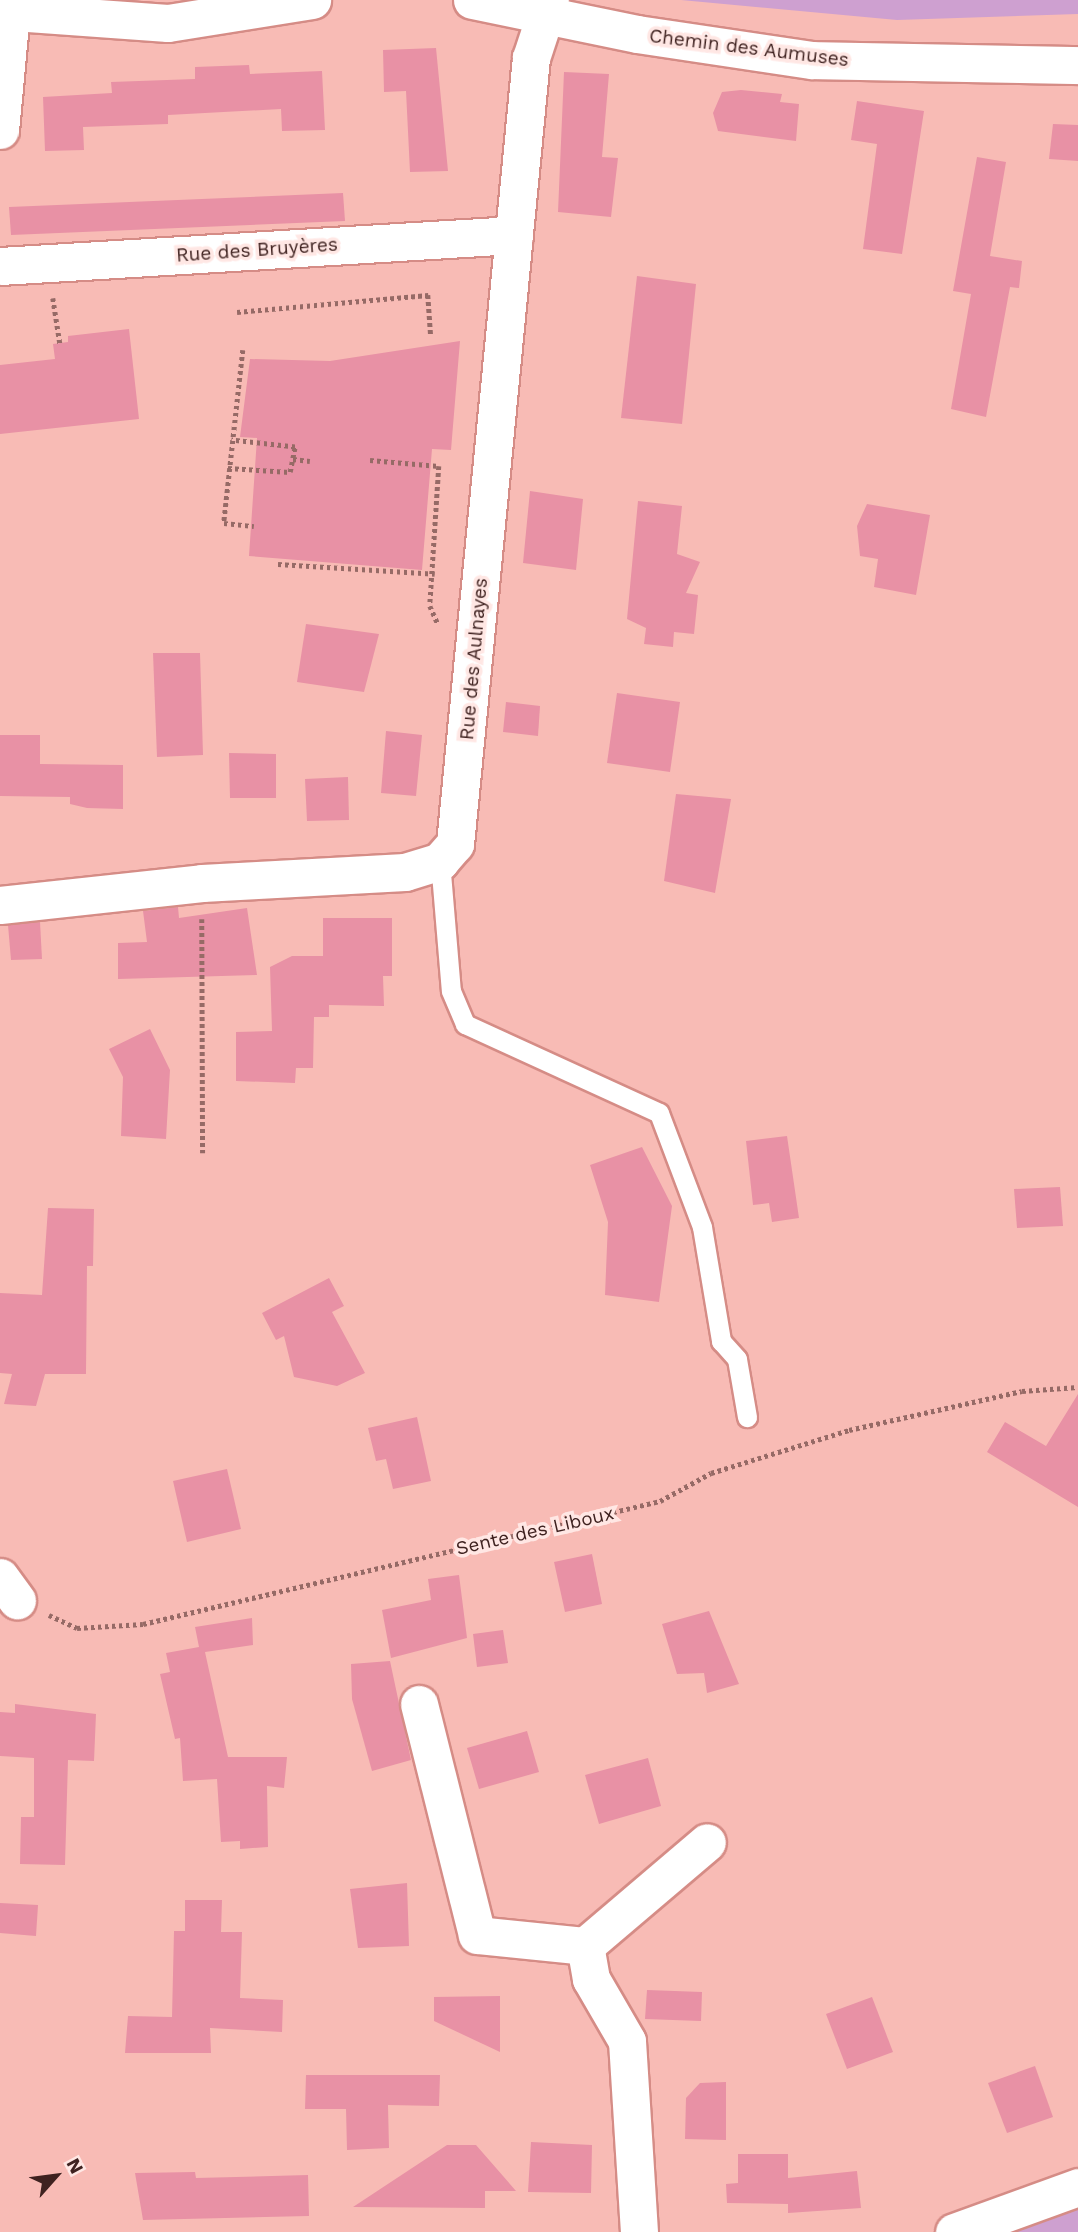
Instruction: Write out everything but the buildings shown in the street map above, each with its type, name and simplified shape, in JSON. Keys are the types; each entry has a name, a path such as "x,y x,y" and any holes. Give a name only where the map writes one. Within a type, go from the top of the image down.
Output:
{"street":[{"path":"0,130 13,6 168,23 312,0"},
{"name":"Chemin des Aumuses","path":"472,0 549,7 636,34 812,60 1078,65"},
{"name":"Rue des Aulnayes","path":"440,861 455,844 461,820 475,637 531,58 549,7"},
{"name":"Rue des Bruyères","path":"0,266 514,235"},
{"path":"0,905 202,883 405,872 440,861"},
{"path":"419,1704 477,1935 585,1946 707,1842"},
{"path":"585,1946 591,1979 627,2041 639,2232"},
{"path":"955,2232 1078,2187"}],"lane":[{"path":"440,861 450,991 465,1024 494,1042 659,1113 702,1227 721,1341 737,1359 747,1417"}],"path":[{"path":"48,263 60,343"},
{"path":"237,312 428,295 430,334"},
{"path":"243,351 231,440 224,523 254,526"},
{"path":"228,468 290,472 295,447 231,440"},
{"path":"293,459 310,461"},
{"path":"370,460 439,466 435,574 430,606 440,628 449,636 475,637"},
{"path":"278,564 435,574"},
{"path":"202,883 204,1153"},
{"name":"Sente des Liboux","path":"8,1589 77,1628 144,1625 660,1501 711,1473 849,1430 1022,1391 1078,1387"}],"shaded area":[{"path":"681,0 1078,0 1078,14 897,20"},
{"path":"1078,2187 1078,2232 969,2232"}]}
